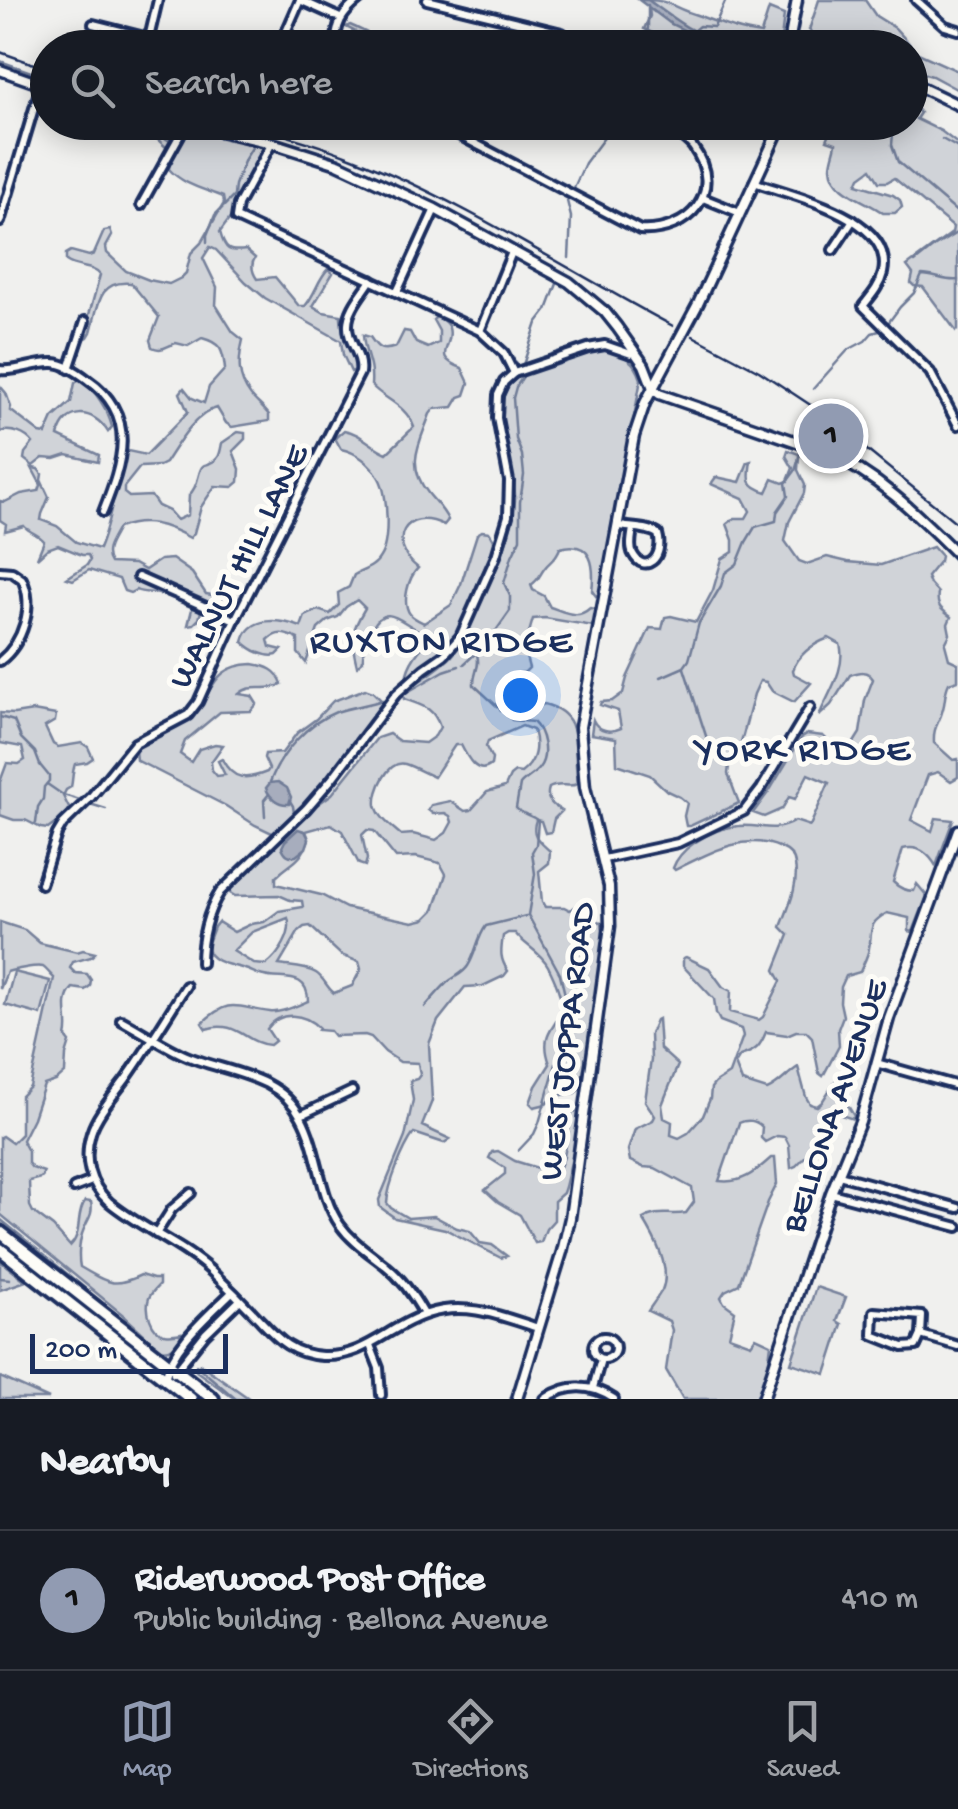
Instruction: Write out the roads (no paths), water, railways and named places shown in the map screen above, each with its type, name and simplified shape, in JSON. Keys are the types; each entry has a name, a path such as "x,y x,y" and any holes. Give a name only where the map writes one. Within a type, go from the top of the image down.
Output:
{"main road":[{"path":"0,1232 213,1399"},
{"path":"0,1249 191,1399"}],"street":[{"path":"150,30 158,0"},
{"path":"287,30 300,0 340,18"},
{"path":"337,30 345,11 359,0"},
{"path":"426,0 550,30"},
{"path":"791,30 797,0"},
{"path":"916,0 946,26 958,30"},
{"path":"93,24 117,30"},
{"path":"0,70 30,81"},
{"path":"928,91 958,105"},
{"path":"0,222 30,127"},
{"path":"141,206 174,140"},
{"path":"259,140 338,164 434,209 569,282 605,312 644,365 658,394 824,451 848,463 894,494 958,555"},
{"path":"468,140 640,230 656,231 676,225 703,198 705,173 692,146 684,140"},
{"name":"WEST JOPPA ROAD","path":"516,1399 566,1238 610,926 610,896 585,787 580,727 634,436 653,388 698,304 772,140"},
{"path":"272,143 235,217 480,331 504,353 514,373"},
{"path":"754,182 833,210 873,236 884,268 881,280 863,306 930,372 958,426"},
{"path":"703,198 740,214"},
{"path":"397,292 434,209"},
{"path":"833,250 853,220"},
{"path":"480,331 512,252"},
{"name":"WALNUT HILL LANE","path":"40,884 63,824 92,797 135,743 188,715 198,702 235,620 360,373 361,360 348,324 370,280"},
{"path":"69,369 85,321"},
{"path":"201,962 201,946 220,892 306,809 396,694 444,655 460,636 504,532 510,495 496,418 504,382 514,373 588,348 605,345 630,354 635,352"},
{"path":"0,370 61,365 107,396 122,426 122,454 103,512"},
{"path":"619,526 653,530 658,534 661,548 657,558 642,562 634,557 634,528"},
{"path":"0,571 12,572 22,579 29,603 11,650 0,661"},
{"path":"138,578 235,620"},
{"path":"604,858 678,843 744,811 810,707"},
{"name":"BELLONA AVENUE","path":"763,1399 831,1193 859,1126 902,984 958,830"},
{"path":"186,986 92,1128 87,1156 92,1180 113,1205 201,1262 274,1337 293,1348 327,1356 370,1345 424,1314 454,1309 475,1309 538,1328"},
{"path":"121,1020 182,1054 264,1082 286,1098 301,1115 334,1216 343,1230 400,1280 424,1314"},
{"path":"876,1063 958,1086"},
{"path":"301,1115 352,1092"},
{"path":"838,1174 958,1208"},
{"path":"74,1188 92,1180"},
{"path":"156,1234 172,1210 190,1193"},
{"path":"831,1193 958,1227"},
{"path":"165,1379 197,1327 232,1292"},
{"path":"172,1368 240,1300"},
{"path":"874,1312 922,1316 921,1335 916,1346 904,1347 873,1334 874,1312"},
{"path":"921,1335 958,1346"},
{"path":"370,1345 378,1368 380,1395"},
{"path":"593,1388 602,1359"},
{"path":"546,1399 574,1387 593,1388 614,1399"}],"water":[{"path":"639,0 648,0 692,30 671,24"},
{"path":"278,782 287,788 289,804 278,802 267,791 270,783"},
{"path":"298,829 305,831 309,839 306,848 296,856 289,855 282,847"}],"waterway":[{"path":"694,30 699,26 714,27 726,0"},
{"path":"648,5 648,30"},
{"path":"296,24 303,9"},
{"path":"0,61 30,72"},
{"path":"942,139 958,148"},
{"path":"574,188 585,163 602,140"},
{"path":"892,140 898,162 958,213"},
{"path":"207,242 215,215 234,196 245,159 255,143"},
{"path":"567,201 571,217 569,258"},
{"path":"915,262 958,232"},
{"path":"813,389 848,350 883,330 914,293 922,275 958,280"},
{"path":"523,365 537,323 547,310 558,281"},
{"path":"464,664 488,642 510,611 510,596 504,583 520,539 524,475 513,398 524,375"},
{"path":"661,677 684,667 689,660 699,623 725,573 737,564 755,527 776,521 788,496 786,483 795,471 802,448"},
{"path":"477,655 474,685 512,720 533,722 542,737 542,763 520,785 516,808 538,821 528,915 560,974 567,1003 564,1036 539,1123 519,1150"},
{"path":"404,694 459,666"},
{"path":"684,668 707,739"},
{"path":"270,782 288,750 315,724 336,712 383,700"},
{"path":"0,717 14,721 21,738 49,776 36,823"},
{"path":"47,784 80,800"},
{"path":"265,816 264,800 269,794"},
{"path":"290,801 294,813"},
{"path":"90,804 106,809"},
{"path":"425,1007 466,969 486,926 526,916"},
{"path":"0,1219 147,1339"},
{"path":"0,1278 10,1279"},
{"path":"196,1365 236,1399"}],"tram line":[{"path":"0,52 30,63"},
{"path":"300,140 353,158 435,195 673,326"},
{"path":"693,336 759,371 815,408 958,524"}],"place":[{"name":"Riderwood Post Office","path":"831,436"}],"district":[{"name":"RUXTON RIDGE","path":"442,638"},
{"name":"YORK RIDGE","path":"804,746"}]}
